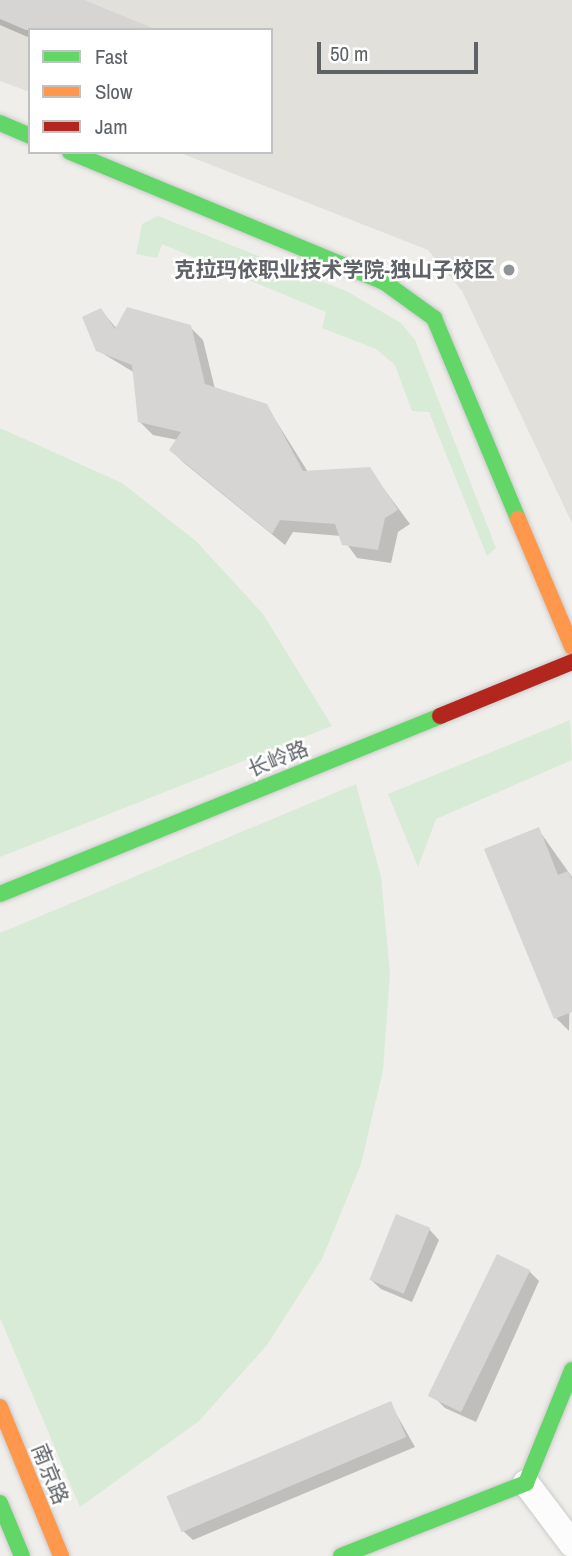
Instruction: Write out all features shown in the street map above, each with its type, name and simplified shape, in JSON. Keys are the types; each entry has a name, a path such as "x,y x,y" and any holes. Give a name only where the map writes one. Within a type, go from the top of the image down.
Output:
{"street":[{"path":"0,123 28,135"},
{"path":"75,154 384,282 434,318 572,648"},
{"name":"长岭路","path":"0,894 572,662"},
{"path":"341,1556 526,1483 572,1370"},
{"name":"南京路","path":"0,1407 61,1556"},
{"path":"526,1483 572,1544"},
{"path":"0,1503 22,1556"}],"shaded area":[{"name":"克拉玛依职业技术学院-独山子校区","path":"0,0 572,0 572,523 462,291 428,250 183,154 273,154 273,28 28,28 28,91 0,81"}],"green space":[{"path":"158,216 346,291 401,323 415,340 496,548 487,556 429,412 412,411 395,365 376,349 322,328 326,312 162,244 157,258 136,254 142,224"},
{"path":"0,428 122,483 196,541 263,614 332,726 0,857"},
{"path":"570,720 572,760 436,819 418,867 388,794"},
{"path":"356,784 381,877 390,974 383,1070 361,1164 322,1259 267,1345 199,1421 80,1507 0,1318 0,933"}],"building":[{"path":"0,0 84,0 153,28 26,30 0,19"},
{"path":"127,307 191,325 205,384 267,404 303,471 370,467 398,510 385,518 378,550 342,545 335,524 280,520 272,534 169,450 181,432 138,422 132,365 96,351 82,317 101,308 115,329"},
{"path":"539,827 558,875 568,871 572,880 572,1012 554,1019 484,849"},
{"path":"396,1214 430,1228 404,1294 369,1280"},
{"path":"497,1254 530,1270 461,1412 428,1396"},
{"path":"391,1401 406,1437 182,1532 166,1496"}],"traffic: fast":[{"path":"0,123 28,135"},
{"path":"75,154 384,282 434,318 518,519"},
{"path":"0,894 440,716"},
{"path":"341,1556 526,1483 572,1370"},
{"path":"0,1503 22,1556"}],"traffic: slow":[{"path":"518,519 572,647"},
{"path":"0,1407 61,1556"}],"traffic: jam":[{"path":"440,716 572,662"}],"place":[{"name":"克拉玛依职业技术学院-独山子校区","path":"509,270"}]}
